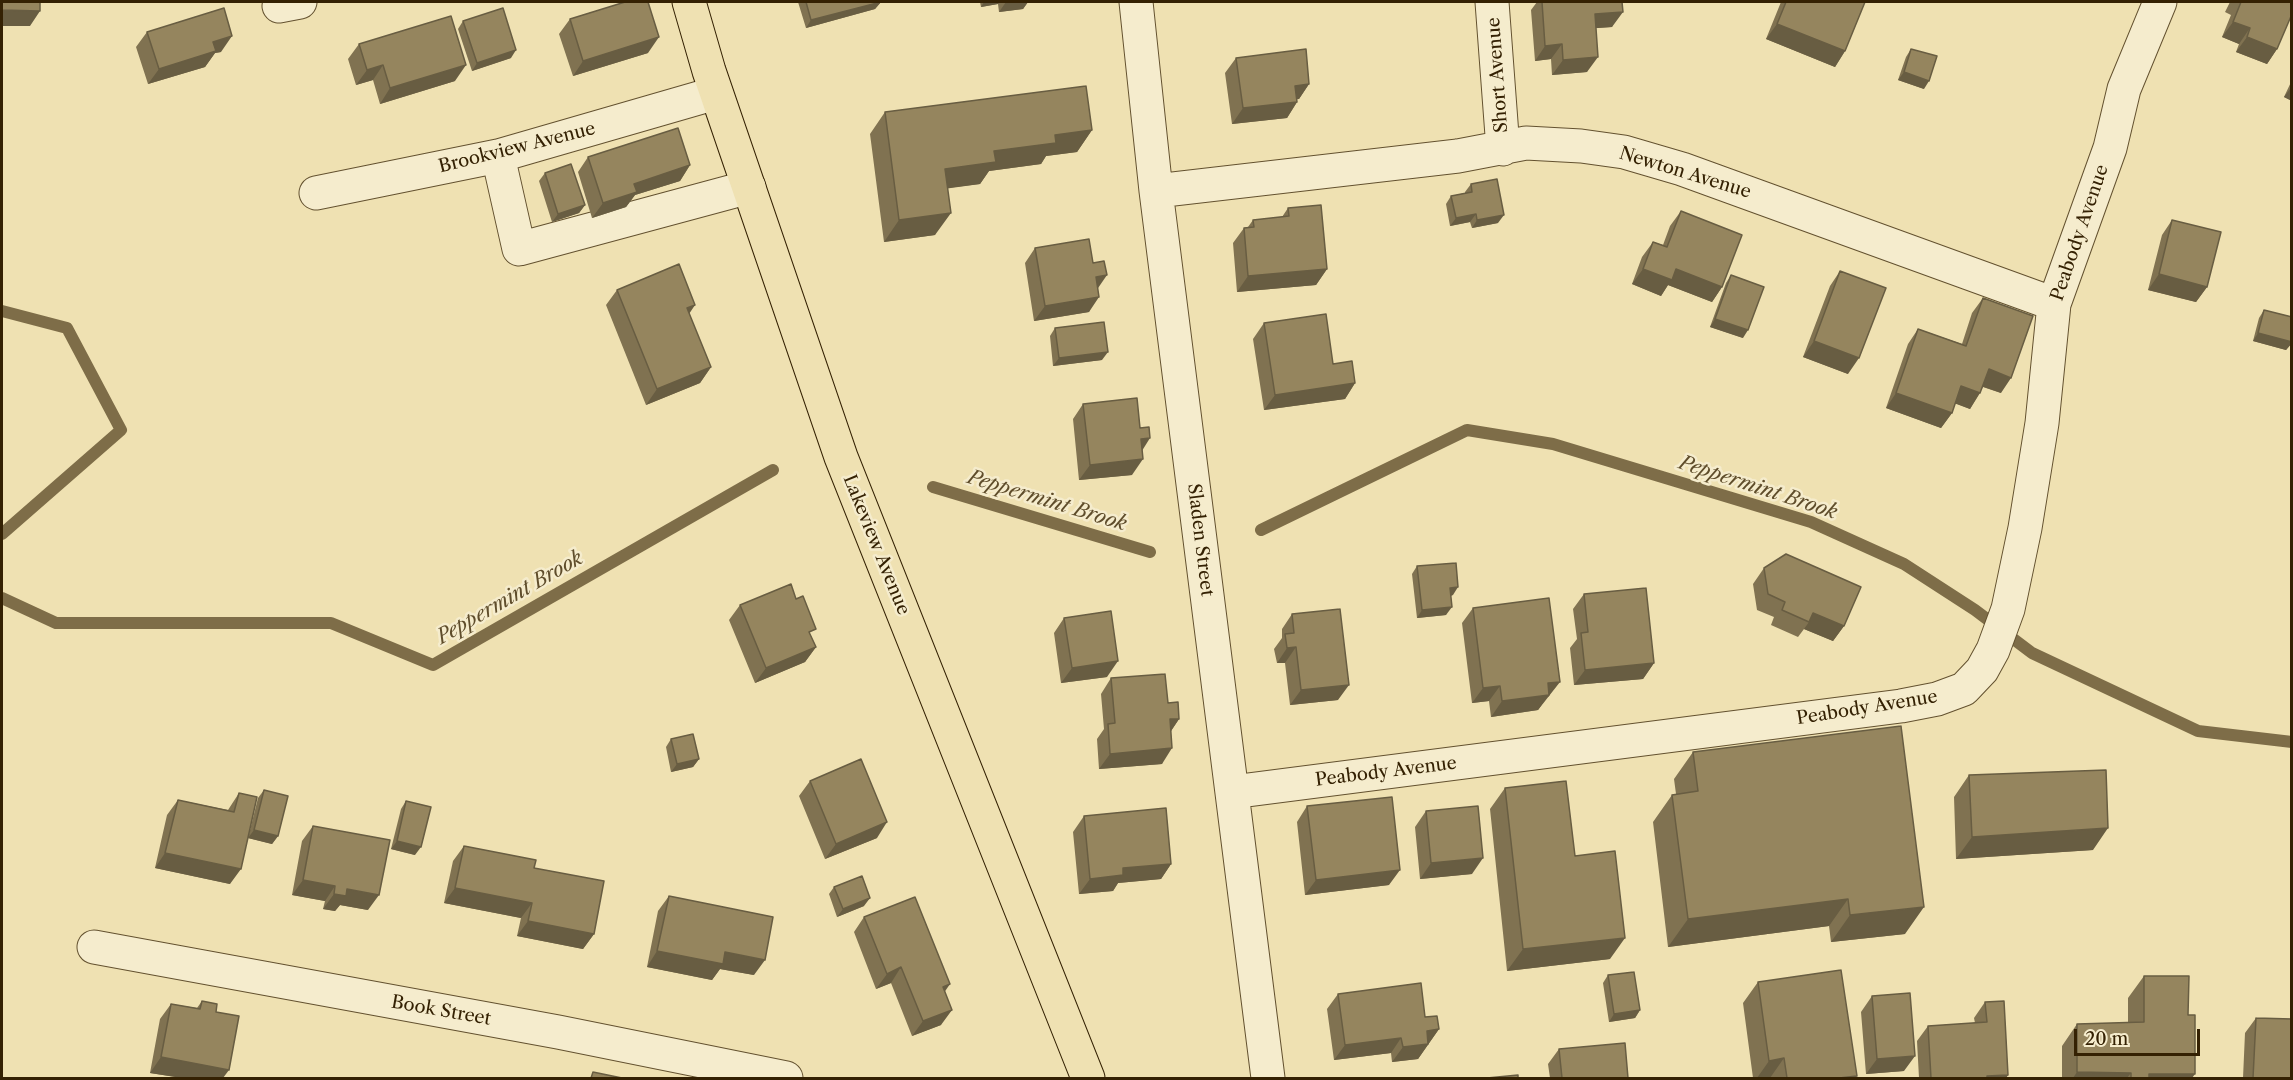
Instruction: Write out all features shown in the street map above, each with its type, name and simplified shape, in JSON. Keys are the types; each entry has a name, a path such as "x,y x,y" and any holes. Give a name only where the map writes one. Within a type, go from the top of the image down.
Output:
{"main road":[{"name":"Lakeview Avenue","path":"689,2 716,93 841,457 1088,1078"}],"street":[{"name":"Sladen Street","path":"1136,2 1156,190 1268,1078"},
{"name":"Short Avenue","path":"1492,2 1503,149"},
{"name":"Peabody Avenue","path":"1232,792 1901,706 1937,699 1964,689 1982,670 1993,650 2008,609 2043,423 2054,304 2110,148 2124,89 2160,2"},
{"name":"Brookview Avenue","path":"316,193 498,156 716,93"},
{"name":"Newton Avenue","path":"1156,190 1458,156 1526,143 1581,146 1624,152 1682,169 2054,304"},
{"path":"498,156 519,249 750,187"},
{"name":"Book Street","path":"94,947 558,1032 786,1078"}],"building":[{"path":"2,2 40,2 40,11 2,10"},
{"path":"625,2 648,2 659,37 583,61 570,19"},
{"path":"806,2 881,2 811,20"},
{"path":"1542,2 1622,2 1623,12 1595,14 1598,57 1563,60 1562,44 1545,46"},
{"path":"1786,2 1865,2 1845,51 1777,24"},
{"path":"2241,2 2292,2 2292,14 2277,49 2247,37 2250,28 2233,22"},
{"path":"224,8 232,36 213,42 216,51 159,69 147,32"},
{"path":"503,8 516,50 477,63 463,21"},
{"path":"451,16 466,65 390,88 383,65 367,70 359,44"},
{"path":"1306,49 1309,84 1295,86 1297,102 1243,108 1236,58"},
{"path":"1911,49 1937,56 1929,81 1904,72"},
{"path":"1086,86 1092,130 1055,135 1056,143 994,151 996,162 945,169 951,213 899,220 885,112"},
{"path":"678,128 690,165 634,184 637,192 603,203 588,157"},
{"path":"571,164 585,205 558,214 545,173"},
{"path":"1497,179 1504,215 1477,220 1476,214 1456,218 1451,196 1472,192 1471,184"},
{"path":"1321,205 1327,269 1248,276 1244,228 1254,227 1253,220 1289,216 1288,208"},
{"path":"1681,211 1742,235 1722,287 1676,269 1672,280 1643,269 1653,242 1667,247"},
{"path":"2172,220 2221,232 2207,287 2159,274"},
{"path":"1089,239 1093,263 1104,261 1107,275 1096,277 1099,297 1045,306 1035,248"},
{"path":"679,264 695,305 687,308 711,367 657,389 617,290"},
{"path":"1840,271 1886,288 1859,358 1814,341"},
{"path":"1731,275 1764,287 1748,330 1715,319"},
{"path":"1983,298 2033,316 2011,378 1989,369 1980,393 1961,386 1952,413 1896,393 1918,329 1966,346"},
{"path":"2264,310 2292,317 2292,342 2258,333"},
{"path":"1326,314 1333,364 1352,361 1355,383 1275,395 1264,323"},
{"path":"1104,322 1108,352 1059,358 1055,328"},
{"path":"1137,398 1140,428 1149,427 1150,438 1141,439 1143,459 1090,465 1083,404"},
{"path":"1786,554 1861,587 1844,626 1813,613 1809,622 1782,610 1785,602 1768,594 1764,568"},
{"path":"1456,563 1458,587 1450,588 1452,607 1422,610 1417,566"},
{"path":"791,584 796,599 803,596 816,629 809,632 816,647 766,668 740,605"},
{"path":"1646,588 1654,663 1585,670 1581,633 1588,632 1584,594"},
{"path":"1549,598 1560,682 1548,683 1549,695 1502,701 1500,686 1483,688 1473,608"},
{"path":"1340,609 1349,685 1301,690 1296,647 1287,648 1285,634 1294,633 1292,614"},
{"path":"1111,611 1118,661 1072,668 1064,618"},
{"path":"1165,674 1168,703 1178,702 1179,719 1170,719 1172,748 1110,754 1108,724 1115,723 1111,678"},
{"path":"1901,726 1924,907 1850,915 1848,899 1688,919 1672,795 1698,791 1693,752"},
{"path":"693,734 699,759 677,764 671,739"},
{"path":"861,759 887,822 836,844 810,781"},
{"path":"2106,770 2108,828 1972,837 1969,775"},
{"path":"1566,781 1575,856 1615,851 1625,938 1523,949 1505,788"},
{"path":"264,790 288,796 278,836 254,830"},
{"path":"239,793 257,797 241,869 165,853 178,800 234,812"},
{"path":"1392,797 1400,870 1316,880 1307,806"},
{"path":"406,801 431,807 421,847 397,841"},
{"path":"1478,806 1483,858 1431,863 1426,811"},
{"path":"1166,808 1171,864 1123,868 1123,875 1090,879 1084,816"},
{"path":"313,826 390,840 379,895 347,889 346,896 334,894 335,886 303,880"},
{"path":"464,846 536,860 534,868 604,881 594,934 528,921 532,903 455,888"},
{"path":"862,876 870,898 843,909 834,887"},
{"path":"669,896 773,917 765,960 725,952 723,964 657,951"},
{"path":"915,897 950,984 943,987 952,1010 923,1021 901,967 887,974 864,917"},
{"path":"1841,970 1857,1076 1787,1078 1784,1058 1769,1061 1758,982"},
{"path":"1634,972 1640,1010 1614,1014 1608,975"},
{"path":"2144,976 2189,976 2188,1015 2195,1015 2195,1074 2149,1074 2149,1078 2131,1078 2131,1073 2077,1072 2077,1024 2144,1022"},
{"path":"1421,983 1425,1017 1437,1016 1439,1029 1427,1031 1428,1044 1403,1047 1401,1038 1345,1045 1338,994"},
{"path":"1910,993 1915,1056 1877,1059 1872,996"},
{"path":"202,1001 217,1004 216,1012 239,1016 229,1070 161,1057 171,1004 200,1009"},
{"path":"2004,1001 2008,1075 1987,1076 1987,1078 1931,1078 1928,1026 1987,1022 1985,1002"},
{"path":"2256,1018 2292,1019 2292,1078 2253,1078"},
{"path":"1625,1043 1628,1078 1562,1078 1559,1049"},
{"path":"593,1072 622,1078 591,1078"},
{"path":"1518,1075 1518,1078 1487,1078"}],"waterway":[{"name":"Peppermint Brook","path":"2,311 67,328 121,430 2,534"},
{"name":"Peppermint Brook","path":"1261,530 1467,430 1553,444 1811,522 1904,564 1975,610 2032,653 2198,731 2292,742"},
{"name":"Peppermint Brook","path":"2,598 56,623 331,623 433,665 773,470"},
{"name":"Peppermint Brook","path":"933,487 1150,552"}]}
